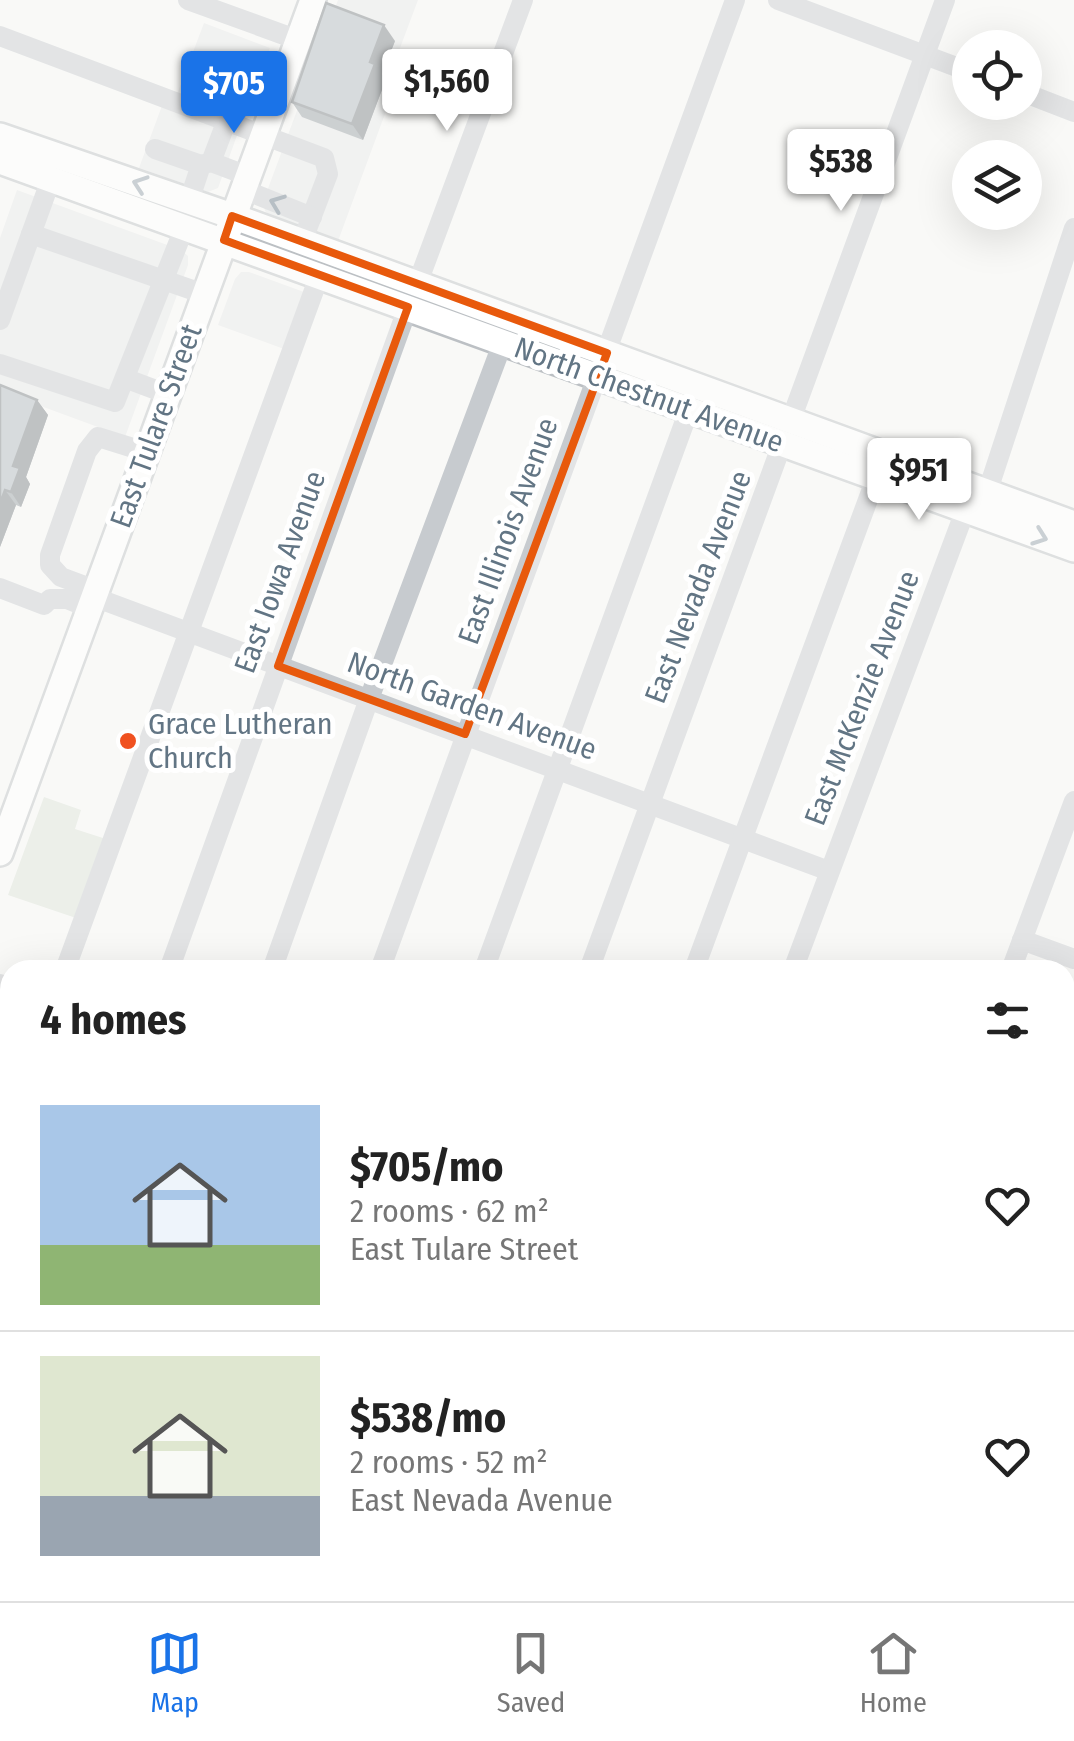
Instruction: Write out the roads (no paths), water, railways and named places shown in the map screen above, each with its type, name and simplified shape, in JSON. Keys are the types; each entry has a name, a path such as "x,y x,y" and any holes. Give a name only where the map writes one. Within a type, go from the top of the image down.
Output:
{"main road":[{"name":"East Tulare Street","path":"0,853 313,0"},
{"path":"0,136 228,228 320,274 412,296"},
{"path":"2,167 187,214"},
{"path":"228,228 302,242 412,296"},
{"name":"North Chestnut Avenue","path":"412,296 974,501 1074,549"},
{"name":"North Chestnut Avenue","path":"602,365 689,410 788,433 876,478 1074,524"}],"street":[{"path":"188,0 298,40"},
{"name":"East Iowa Avenue","path":"172,960 523,0"},
{"name":"East Illinois Avenue","path":"384,960 735,0"},
{"path":"778,0 952,65"},
{"name":"East Nevada Avenue","path":"593,960 945,0"},
{"path":"0,36 324,158 328,174 302,242"},
{"path":"1042,100 1074,112"},
{"path":"0,364 116,402 206,164 227,120"},
{"path":"154,149 206,164 312,216"},
{"path":"0,320 51,179"},
{"name":"East McKenzie Avenue","path":"797,960 974,501 992,481 1074,228"},
{"path":"31,234 204,294"},
{"path":"69,960 320,274"},
{"path":"276,960 368,699 507,330"},
{"path":"127,379 168,394"},
{"path":"488,960 689,410"},
{"path":"93,598 60,577 50,565 50,555 87,451 98,437 106,437 146,452"},
{"path":"698,960 876,478"},
{"path":"0,588 44,605 50,599 93,598"},
{"name":"North Garden Avenue","path":"93,598 829,872"},
{"path":"1015,960 1074,802"},
{"path":"1022,940 1074,959"}],"place":[{"name":"Grace Lutheran Church","path":"128,741"}]}
